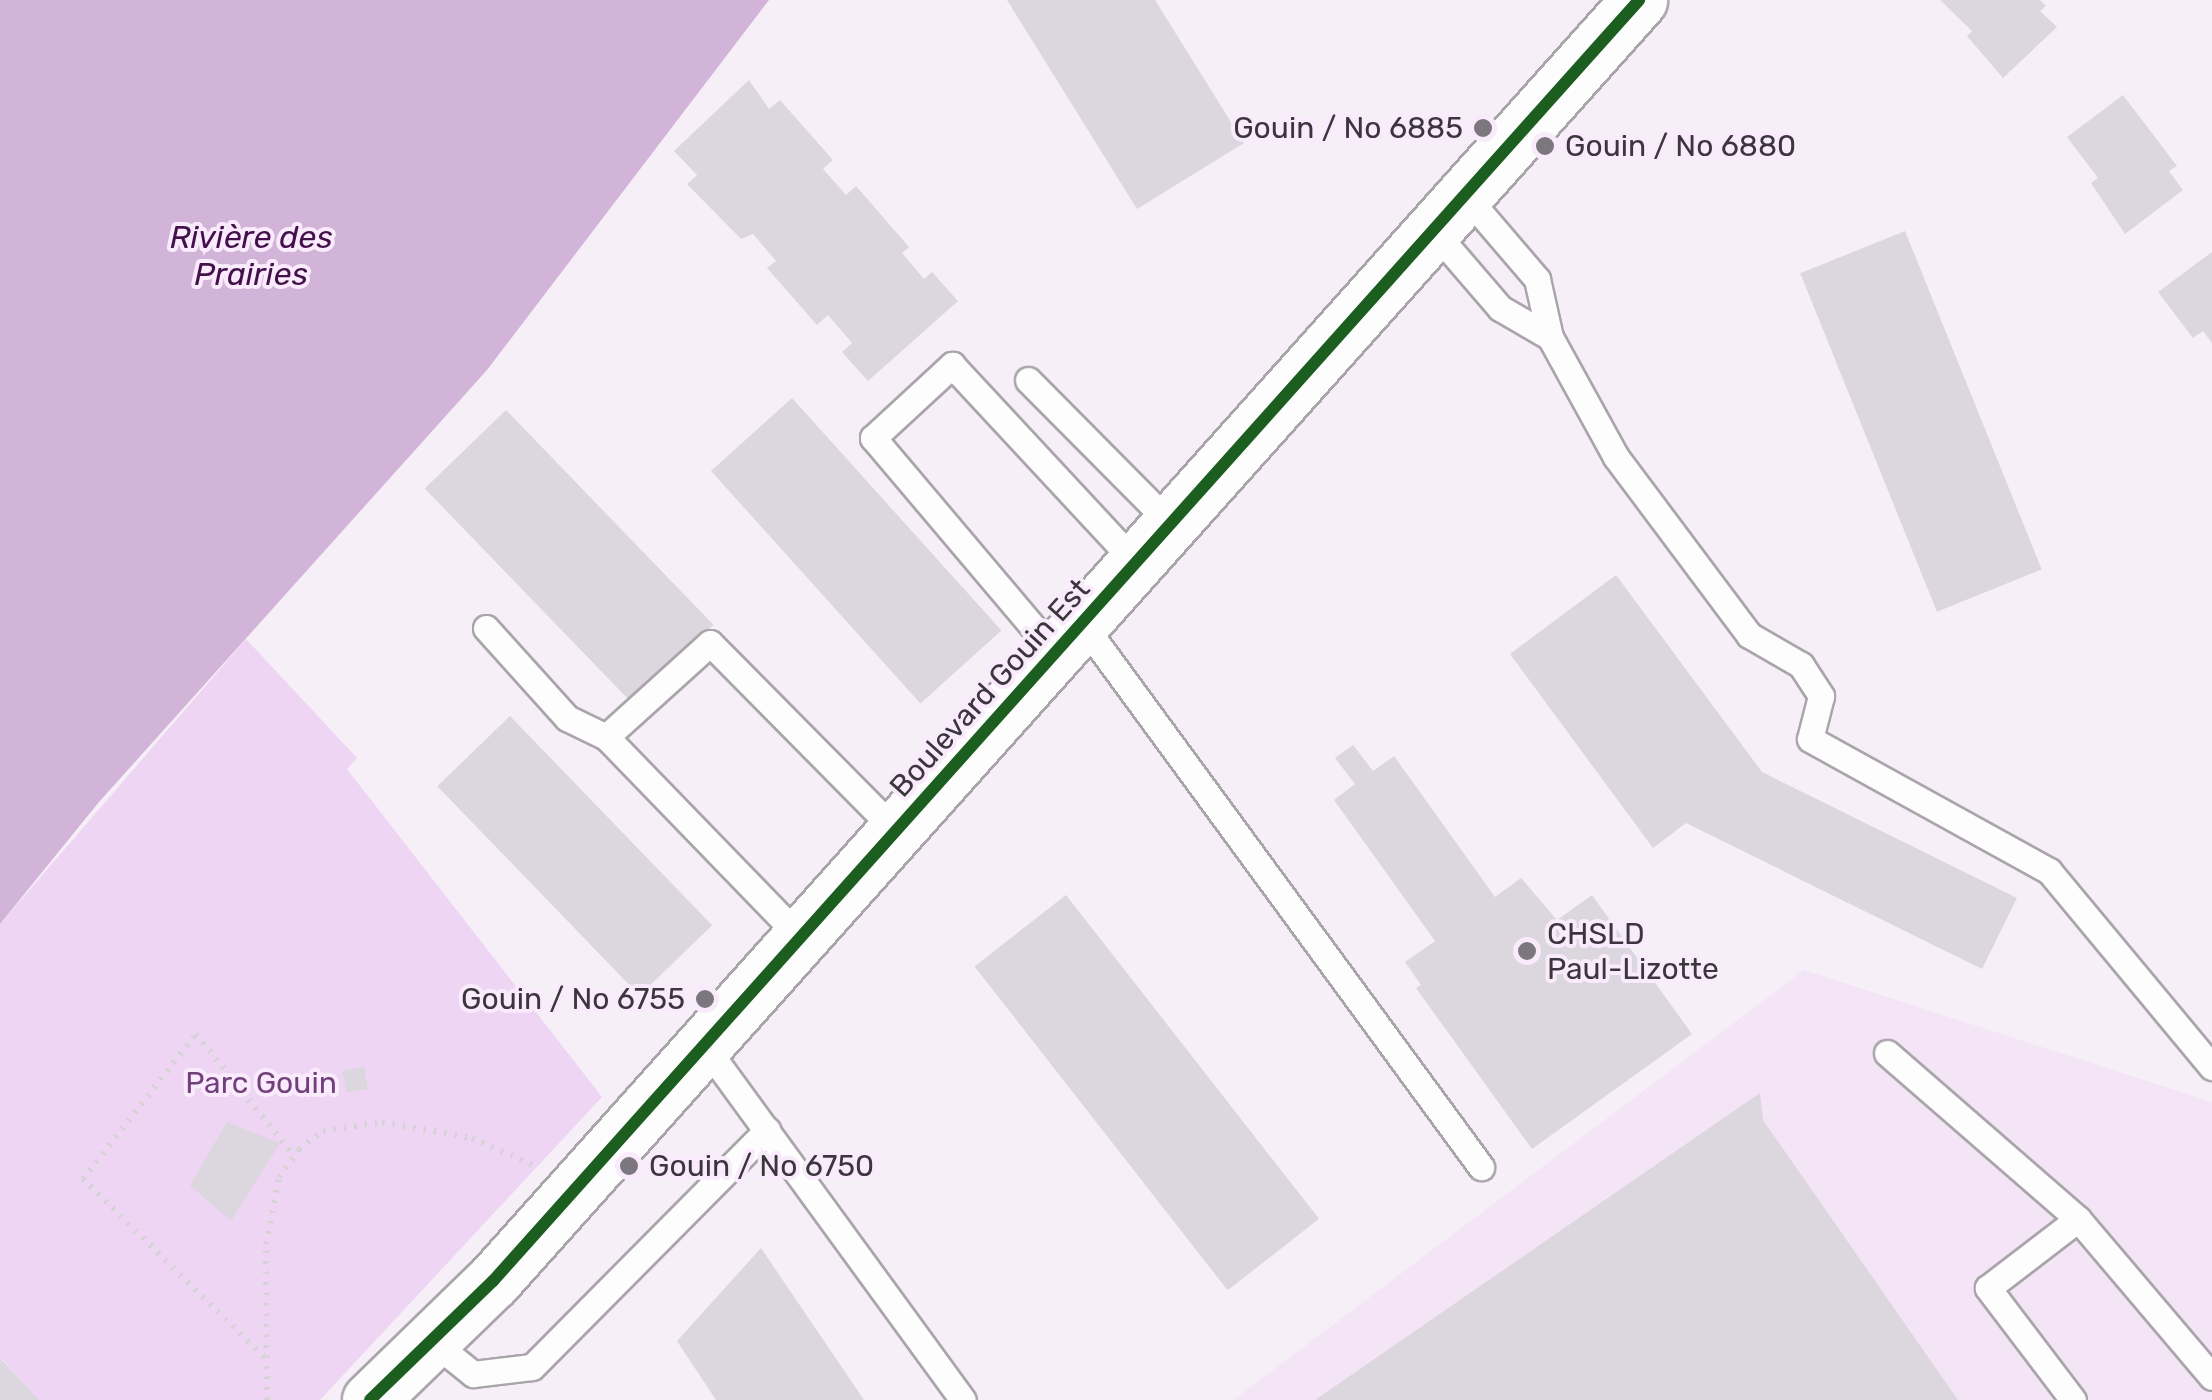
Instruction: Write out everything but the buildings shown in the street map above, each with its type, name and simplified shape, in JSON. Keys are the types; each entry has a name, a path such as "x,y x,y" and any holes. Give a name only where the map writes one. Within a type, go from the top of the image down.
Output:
{"street":[{"name":"Boulevard Gouin Est","path":"370,1400 578,1186 1639,0"}],"lane":[{"path":"1449,213 1500,308 1550,337"},
{"path":"1449,213 1537,279 1550,337 1616,457 1749,635 1801,665 1821,696 1810,739 2049,870 2212,1067"},
{"path":"1152,542 952,366 874,438 1068,638 1481,1167"},
{"path":"1028,380 1152,542"},
{"path":"486,628 567,718 606,737 800,937"},
{"path":"606,737 710,643 896,831"},
{"path":"704,1045 964,1400"},
{"path":"1887,1053 2078,1219 2212,1377"},
{"path":"432,1340 472,1374 532,1367 767,1130"},
{"path":"2073,1400 1988,1288 2078,1219"}],"path":[{"path":"264,1357 84,1179 196,1034 294,1156"},
{"path":"266,1400 266,1244 280,1177 294,1156 324,1131 382,1122 472,1138 578,1186"}],"shaded area":[{"path":"1804,970 2212,1102 2212,1400 1233,1400"}],"green space":[{"name":"Parc Gouin","path":"246,639 357,758 347,769 602,1097 320,1400 38,1400 0,1357 0,924"}],"water":[{"name":"Rivière des Prairies","path":"0,0 769,0 487,370 99,802 0,924"}],"cycle path":[{"path":"370,1400 493,1281 1639,0"}],"place":[{"name":"Gouin / No 6885","path":"1483,128"},
{"name":"Gouin / No 6880","path":"1545,146"},
{"name":"CHSLD Paul-Lizotte","path":"1527,951"},
{"name":"Gouin / No 6755","path":"705,999"},
{"name":"Gouin / No 6750","path":"629,1166"}]}
